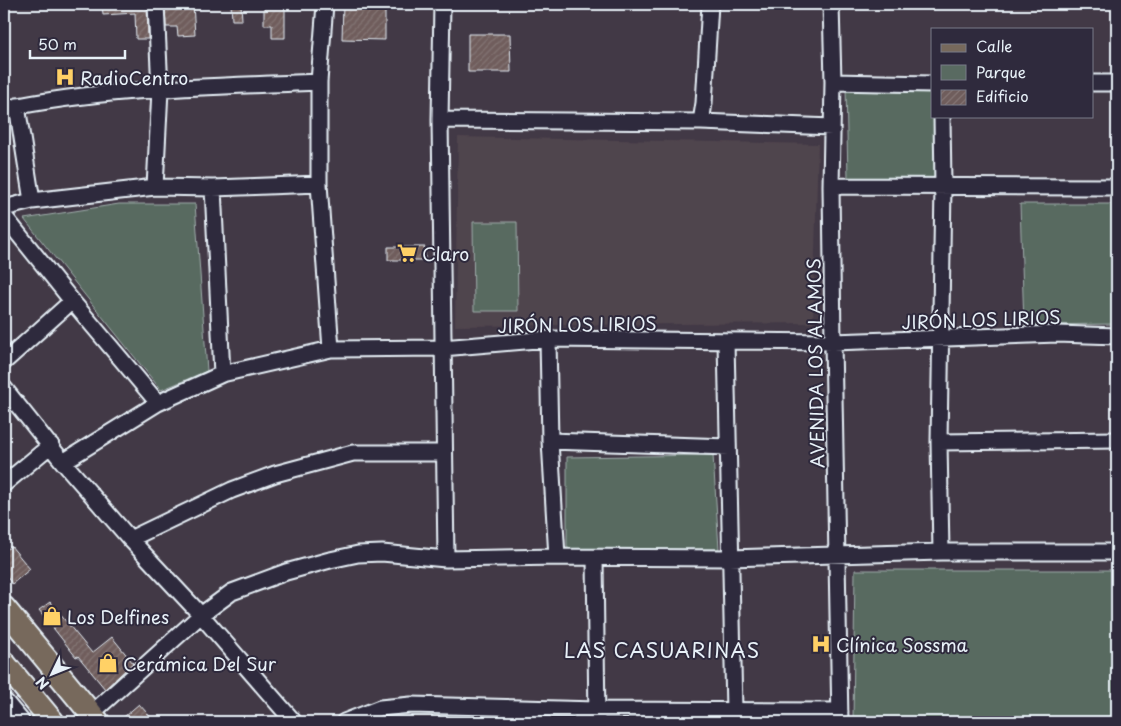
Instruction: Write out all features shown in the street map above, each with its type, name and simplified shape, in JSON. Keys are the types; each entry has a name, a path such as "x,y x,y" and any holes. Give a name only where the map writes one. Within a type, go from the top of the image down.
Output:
{"main road":[{"path":"4,608 94,718"},
{"path":"4,663 53,722"}],"street":[{"path":"155,186 160,90 156,4"},
{"path":"325,4 319,82 319,184 331,349"},
{"path":"442,4 440,120 446,558"},
{"path":"701,122 704,103 710,4"},
{"name":"AVENIDA LOS ALAMOS","path":"831,4 833,82 831,186 840,716"},
{"path":"32,200 11,108 55,99 160,90 319,82"},
{"path":"833,82 931,84"},
{"path":"1094,83 1117,83"},
{"path":"941,552 939,442 943,186 942,118"},
{"path":"440,120 701,122 832,128"},
{"path":"4,208 32,200 155,186 213,188 319,184"},
{"path":"831,186 1117,188"},
{"path":"213,188 222,374"},
{"path":"4,216 72,302 158,403"},
{"path":"4,362 72,302"},
{"name":"JIRÓN LOS LIRIOS","path":"63,462 158,403 222,374 331,349 442,348 548,339 833,342 1057,334 1117,336"},
{"path":"548,339 550,440 557,557"},
{"path":"726,342 734,710"},
{"path":"4,388 63,462 130,539 201,615 294,722"},
{"path":"550,440 728,447"},
{"path":"939,442 1117,440"},
{"path":"4,484 51,445"},
{"path":"130,539 232,490 284,472 353,453 444,453"},
{"path":"94,718 201,615 232,592 286,572 358,554 382,553 446,558 730,558 941,552 1117,552"},
{"path":"595,558 597,716"},
{"path":"4,704 19,722"},
{"path":"344,722 380,708 411,705 597,716 734,710 840,716"}],"shaded area":[{"path":"458,137 818,144 813,323 455,326"}],"green space":[{"path":"846,88 931,88 931,118 935,118 935,181 848,178"},
{"path":"119,204 195,204 207,371 161,390 24,219"},
{"path":"1020,204 1117,204 1117,324 1024,325"},
{"path":"473,222 517,222 518,311 474,311"},
{"path":"713,455 719,549 567,550 567,457"},
{"path":"855,570 1117,570 1117,722 853,722"}],"building":[{"path":"102,4 147,4 148,39 136,39 135,13 103,15"},
{"path":"165,4 193,4 195,35 178,36 177,27 166,27"},
{"path":"231,4 241,4 242,20 232,20"},
{"path":"264,4 285,4 285,38 272,38 272,25 264,25"},
{"path":"343,4 385,4 385,40 342,39"},
{"path":"468,34 510,34 511,72 468,72"},
{"name":"Claro","path":"388,247 425,247 425,260 388,260"},
{"path":"11,546 30,569 12,584 4,573 4,552"},
{"path":"50,602 92,653 112,637 133,663 105,689 78,656 76,657 39,610"},
{"path":"139,704 155,722 118,722"}],"place":[{"name":"RadioCentro","path":"65,77"},
{"name":"Claro","path":"407,253"},
{"name":"Los Delfines","path":"52,616"},
{"name":"Clínica Sossma","path":"821,644"},
{"name":"Cerámica Del Sur","path":"108,663"}],"district":[{"name":"LAS CASUARINAS","path":"662,650"}]}
